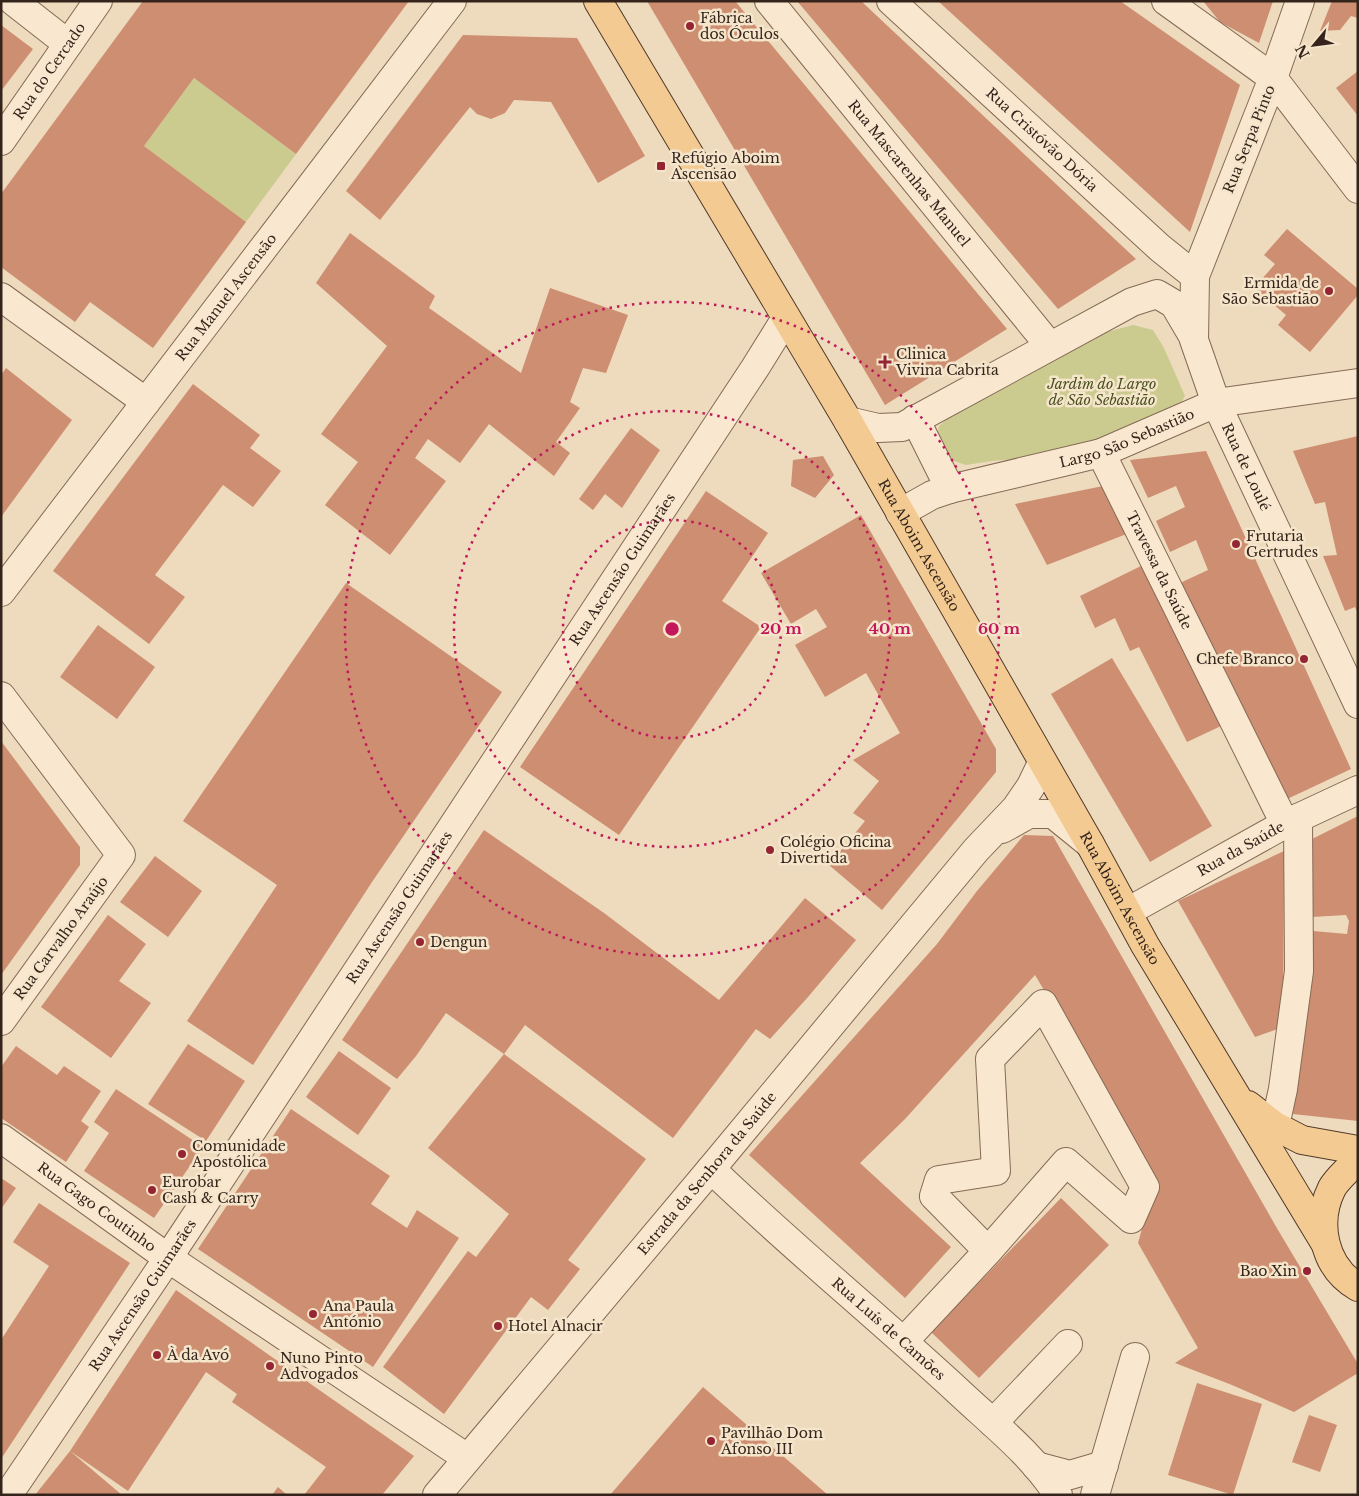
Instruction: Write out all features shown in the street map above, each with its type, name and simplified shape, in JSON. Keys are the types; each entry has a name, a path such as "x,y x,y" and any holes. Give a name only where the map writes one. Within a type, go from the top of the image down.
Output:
{"main road":[{"name":"Rua Aboim Ascensão","path":"598,1 848,421 1127,912 1329,1254"},
{"name":"Rua Aboim Ascensão","path":"1234,1094 1275,1126 1302,1140 1358,1150"},
{"path":"1358,1162 1353,1164 1333,1186 1323,1214 1329,1254 1358,1301"},
{"path":"1329,1254 1351,1283 1358,1287"}],"street":[{"path":"13,1 68,44"},
{"name":"Rua do Cercado","path":"1,141 98,1"},
{"name":"Rua Manuel Ascensão","path":"1,592 452,1"},
{"name":"Rua Mascarenhas Manuel","path":"769,1 1049,346"},
{"name":"Rua Cristóvão Dória","path":"891,1 1160,248 1195,276"},
{"path":"1166,1 1273,78 1358,189"},
{"name":"Rua Serpa Pinto","path":"1195,276 1273,78 1300,1"},
{"path":"1132,302 1158,274 1160,248"},
{"name":"Rua de Loulé","path":"1195,276 1194,340 1216,403 1358,704"},
{"path":"848,421 878,428 902,427 1132,302 1157,294 1174,304 1194,340"},
{"path":"1,296 146,402"},
{"name":"Rua Ascensão Guimarães","path":"8,1495 168,1258 755,368 786,318"},
{"name":"Largo São Sebastião","path":"900,513 932,495 950,489 1101,453 1216,403 1358,384"},
{"path":"915,419 950,489"},
{"name":"Travessa da Saúde","path":"1101,453 1292,821"},
{"name":"Rua Carvalho Araújo","path":"1,696 122,854 1,1021"},
{"path":"976,850 1016,808 1042,763"},
{"name":"Rua da Saúde","path":"1127,912 1292,821 1358,790"},
{"path":"976,850 1000,830 1029,814 1053,814 1090,844"},
{"path":"1275,1126 1283,1089 1299,971 1292,821"},
{"name":"Estrada da Senhora da Saúde","path":"437,1495 976,850"},
{"path":"904,1341 988,1251 1066,1162 1130,1219 1145,1187 1043,1004 990,1059 996,1171 939,1180 934,1196 988,1251"},
{"name":"Rua Gago Coutinho","path":"1,1138 168,1258 467,1458"},
{"name":"Rua Luís de Camões","path":"711,1169 759,1216 904,1341 993,1424 1029,1458 1058,1495"},
{"path":"993,1424 1068,1344"},
{"path":"1095,1495 1135,1357"},
{"path":"1036,1466 1070,1476 1104,1465"}],"green space":[{"path":"194,78 296,154 246,222 144,146"},
{"name":"Jardim do Largo de São Sebastião","path":"1133,325 1153,330 1164,348 1185,396 1175,413 1101,453 992,461 966,465 948,459 936,443 939,426 955,412 1103,333"}],"building":[{"path":"143,1 409,1 296,154 194,78 144,146 246,222 153,348 90,302 75,322 1,267 1,194"},
{"path":"647,1 735,1 1007,329 885,405"},
{"path":"797,1 861,1 1136,259 1058,309"},
{"path":"938,1 1120,1 1240,85 1190,232"},
{"path":"1203,1 1273,1 1259,43 1220,22"},
{"path":"1332,1 1358,1 1358,18 1351,16 1340,30 1320,31"},
{"path":"1,25 33,49 1,91"},
{"path":"463,35 577,38 645,156 598,183 551,102 514,100 505,113 491,119 477,114 470,107 380,220 346,191"},
{"path":"1358,71 1358,116 1336,88"},
{"path":"1287,229 1358,289 1358,295 1310,352 1278,325 1286,315 1254,288 1275,264 1264,255"},
{"path":"350,233 435,296 429,308 521,373 550,288 628,315 606,373 583,368 570,402 580,408 556,442 570,453 554,476 489,424 460,463 428,439 415,458 446,481 390,555 325,505 358,462 321,434 387,346 316,283"},
{"path":"6,368 72,420 1,517 1,375"},
{"path":"193,384 260,435 250,448 281,471 253,507 223,485 155,575 185,597 149,644 53,571"},
{"path":"631,428 660,450 622,508 605,494 593,510 579,499"},
{"path":"1358,436 1358,614 1355,607 1345,611 1323,556 1337,555 1325,502 1315,504 1293,451"},
{"path":"1206,451 1351,769 1283,801 1180,583 1208,570 1196,540 1170,552 1156,521 1185,507 1176,486 1148,498 1130,460"},
{"path":"823,456 834,475 815,498 791,486 793,460"},
{"path":"1108,485 1129,533 1047,565 1015,504"},
{"path":"706,491 768,533 722,601 761,627 619,835 520,767"},
{"path":"861,515 996,749 996,772 882,910 829,865 865,821 853,813 879,781 853,760 900,733 866,673 825,697 795,645 827,627 816,609 791,624 761,573"},
{"path":"1143,565 1221,726 1187,742 1139,647 1130,651 1115,618 1095,628 1080,596"},
{"path":"346,583 502,692 372,882 253,1065 187,1021 277,885 183,821"},
{"path":"98,625 155,667 117,719 60,677"},
{"path":"1112,658 1212,826 1150,862 1051,694"},
{"path":"1,741 80,847 80,865 1,975"},
{"path":"1358,816 1358,1121 1293,1114 1313,931 1347,934 1349,921 1346,915 1312,917 1308,841"},
{"path":"484,830 604,913 719,1000 805,898 856,940 770,1039 756,1029 673,1138 525,1025 504,1054 446,1013 416,1056 397,1079 342,1040"},
{"path":"1024,835 1053,836 1278,1230 1358,1364 1358,1373 1294,1412 1175,1363 1198,1348 1138,1243 1156,1178 1035,975 905,1119 860,1163 951,1247 905,1298 749,1155 937,944 977,891"},
{"path":"1284,851 1283,1027 1255,1037 1178,901"},
{"path":"155,856 202,891 168,937 120,902"},
{"path":"108,915 146,944 119,981 151,1003 111,1058 41,1007"},
{"path":"188,1044 245,1081 206,1141 148,1104"},
{"path":"16,1046 57,1075 64,1066 101,1091 81,1121 89,1127 66,1162 1,1118 1,1067"},
{"path":"339,1051 391,1088 358,1135 306,1097"},
{"path":"504,1054 646,1159 568,1260 580,1269 548,1310 531,1297 444,1414 383,1367 468,1251 476,1257 509,1214 428,1148"},
{"path":"116,1089 203,1147 154,1218 84,1171 109,1133 94,1122"},
{"path":"291,1109 390,1176 371,1204 407,1228 417,1210 459,1238 373,1367 198,1249"},
{"path":"1,1178 16,1188 1,1209"},
{"path":"1061,1198 1109,1245 979,1378 931,1332"},
{"path":"39,1203 130,1263 1,1459 1,1340 49,1266 13,1242"},
{"path":"176,1290 414,1456 382,1495 304,1495 326,1467 232,1402 237,1394 206,1372 128,1491 70,1451"},
{"path":"1197,1383 1262,1404 1233,1495 1168,1475"},
{"name":"Pavilhão Dom Afonso III","path":"703,1387 828,1495 610,1495"},
{"path":"1309,1415 1337,1425 1320,1472 1292,1462"},
{"path":"70,1451 122,1495 35,1495"},
{"path":"278,1487 287,1495 272,1495"}],"place":[{"name":"Fábrica dos Óculos","path":"690,26"},
{"name":"Refúgio Aboim Ascensão","path":"661,166"},
{"name":"Ermida de São Sebastião","path":"1329,291"},
{"name":"Clinica Vivina Cabrita","path":"885,362"},
{"name":"Frutaria Gertrudes","path":"1236,544"},
{"name":"Chefe Branco","path":"1304,659"},
{"name":"Colégio Oficina Divertida","path":"770,850"},
{"name":"Dengun","path":"420,942"},
{"name":"Comunidade Apostólica","path":"182,1154"},
{"name":"Eurobar Cash & Carry","path":"152,1190"},
{"name":"Bao Xin","path":"1307,1271"},
{"name":"Ana Paula António","path":"313,1314"},
{"name":"Hotel Alnacir","path":"498,1326"},
{"name":"À da Avó","path":"157,1355"},
{"name":"Nuno Pinto Advogados","path":"270,1366"},
{"name":"Pavilhão Dom Afonso III","path":"711,1441"}]}
